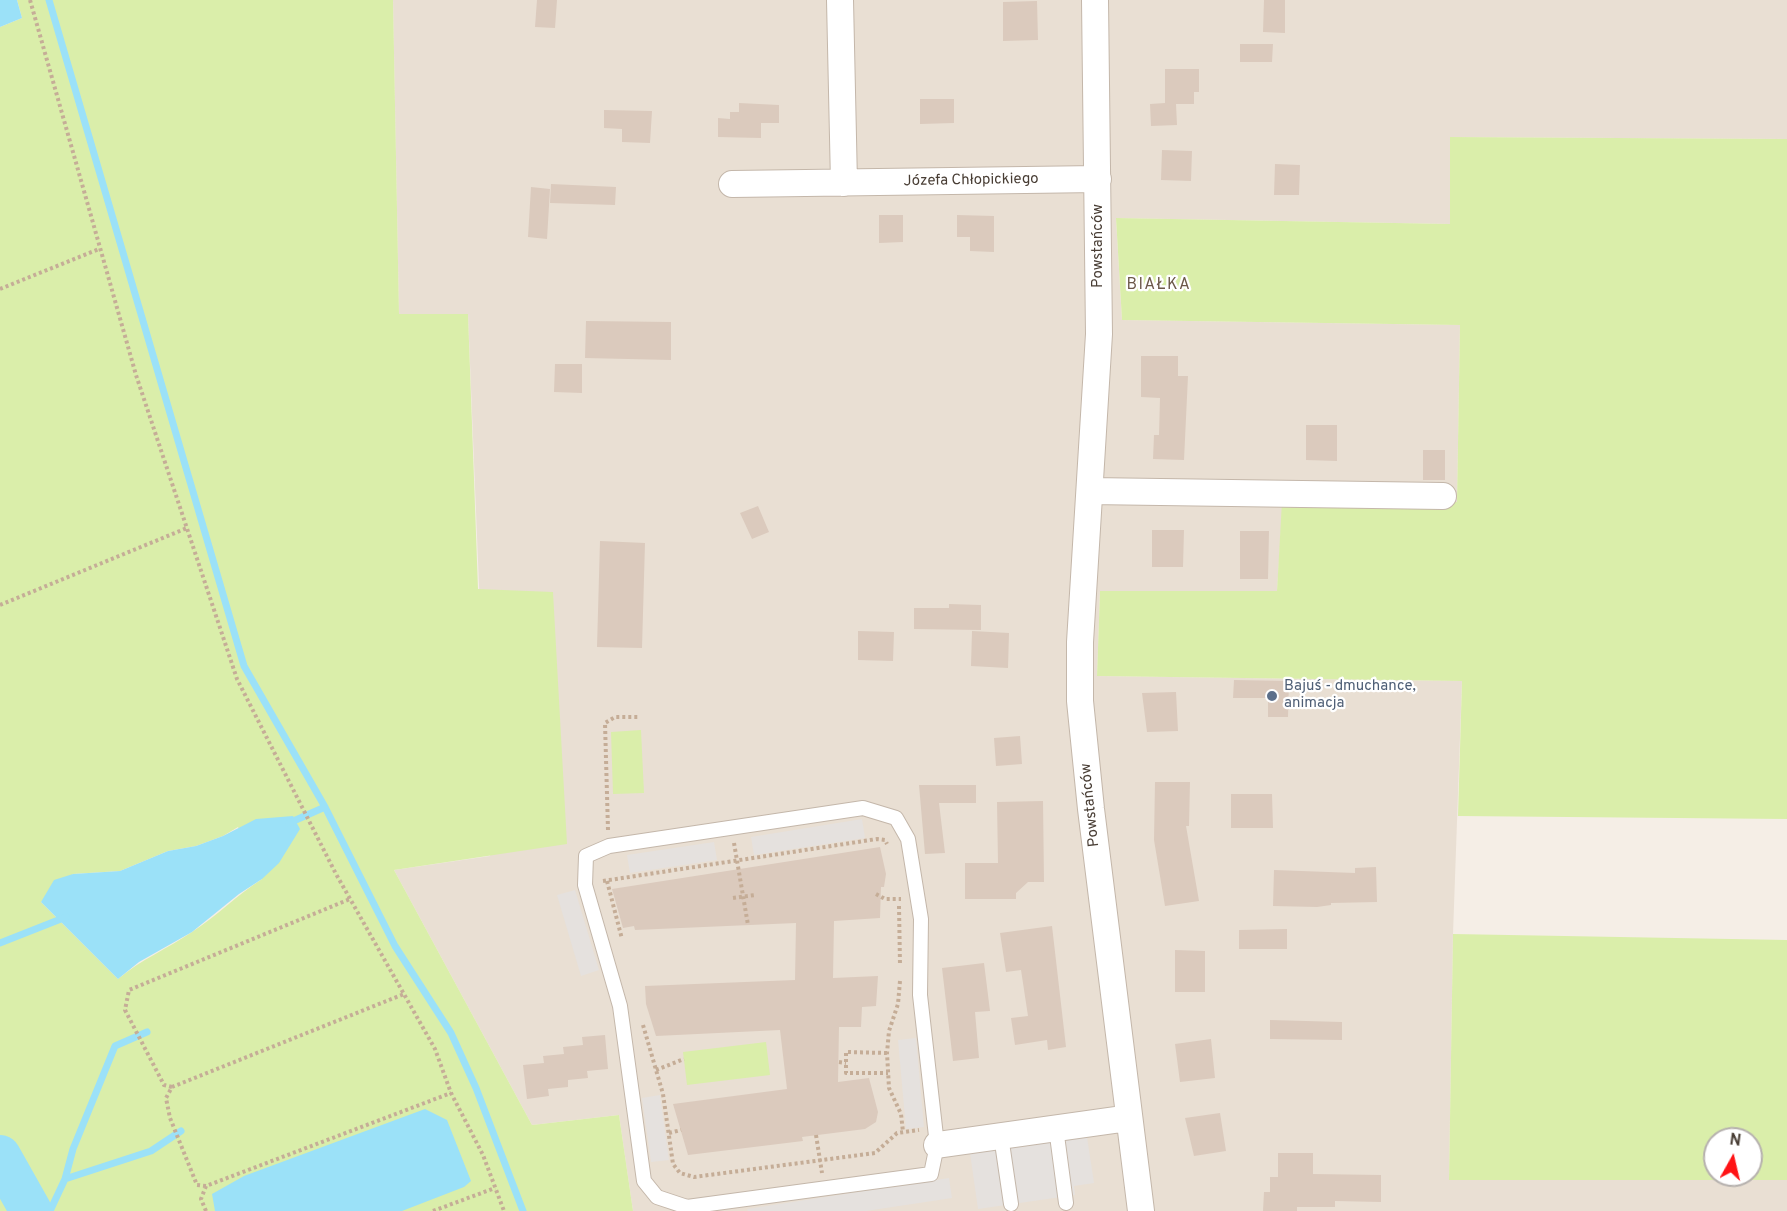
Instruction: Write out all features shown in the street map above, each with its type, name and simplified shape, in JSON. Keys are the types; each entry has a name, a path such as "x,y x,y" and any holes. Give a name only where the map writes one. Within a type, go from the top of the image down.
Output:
{"street":[{"path":"840,0 844,183"},
{"name":"Powstańców","path":"1095,0 1099,334 1080,642 1080,701 1141,1211"},
{"name":"Józefa Chłopickiego","path":"732,184 1098,178"},
{"path":"1090,491 1443,496"},
{"path":"936,1137 1001,1136 1129,1118"}],"lane":[{"path":"864,808 896,818 908,839 921,919 920,995 936,1137 931,1174 687,1207 657,1197 644,1181 620,1006 585,885 586,856 609,846 732,828 864,808"},
{"path":"1056,1128 1066,1203"},
{"path":"1001,1136 1011,1204"}],"path":[{"path":"30,0 136,375 237,679 350,899 435,1048 451,1093 483,1155 504,1211"},
{"path":"0,289 99,249"},
{"path":"0,605 187,528"},
{"path":"609,846 605,723 615,717 640,717"},
{"path":"732,828 748,925"},
{"path":"585,885 877,839 885,840 890,848"},
{"path":"607,881 624,947"},
{"path":"898,891 900,968"},
{"path":"876,894 885,899 918,898"},
{"path":"733,898 755,895"},
{"path":"172,1087 164,1084 125,1010 129,990 350,899"},
{"path":"900,976 898,1004 889,1031 887,1053 889,1088 901,1114 903,1132"},
{"path":"404,994 172,1087 166,1098 170,1118 197,1185 206,1186 451,1093"},
{"path":"641,1021 663,1094 673,1164 680,1173 694,1177 875,1153 897,1133 903,1132 936,1137"},
{"path":"887,1053 846,1052 846,1073 888,1073"},
{"path":"656,1070 684,1059"},
{"path":"839,1062 846,1063"},
{"path":"669,1133 681,1130"},
{"path":"816,1135 825,1188"},
{"path":"206,1186 201,1199 206,1211"},
{"path":"433,1211 445,1209 495,1188"}],"shaded area":[{"path":"393,0 1787,0 1787,139 1451,137 1450,224 1116,218 1122,320 1460,325 1457,502 1283,501 1277,591 1100,591 1097,676 1462,681 1453,934 1449,1180 1703,1180 1703,1187 1763,1187 1763,1180 1787,1180 1787,1211 633,1211 619,1115 532,1125 394,870 490,856 468,314 399,315"},
{"path":"862,819 865,838 754,855 751,837"},
{"path":"714,842 717,860 630,873 627,855"},
{"path":"575,890 599,970 581,976 557,895"},
{"path":"916,1038 924,1127 906,1129 898,1040"},
{"path":"660,1095 669,1160 651,1162 642,1098"},
{"path":"1087,1137 1094,1183 1074,1186 1075,1195 978,1209 970,1153"},
{"path":"949,1178 952,1198 866,1211 748,1211 747,1209"}],"green space":[{"path":"17,0 393,0 399,314 468,314 478,589 553,592 567,844 394,870 532,1125 619,1115 633,1211 0,1211 0,27 22,18","holes":["238,827 262,879 201,926 118,979 41,902 73,874 120,871 168,851 196,846 223,836"]},
{"path":"1450,137 1787,139 1787,819 1458,816 1462,681 1097,676 1100,591 1277,591 1282,501 1457,502 1460,325 1122,320 1116,218 1450,224"},
{"path":"641,730 644,793 613,794 611,732"},
{"path":"1453,934 1787,940 1787,1180 1763,1180 1763,1127 1703,1127 1703,1180 1449,1180"},
{"path":"766,1042 770,1075 687,1085 683,1052"}],"water":[{"path":"0,0 17,0 22,18 0,27"},
{"path":"293,816 300,829 279,863 262,879 239,894 192,932 139,962 118,979 41,902 54,880 73,874 120,871 168,851 196,846 223,836 256,819"},
{"path":"425,1109 447,1120 471,1181 464,1187 402,1211 215,1211 212,1194 244,1176"}],"building":[{"path":"537,0 557,0 555,28 535,27"},
{"path":"1264,0 1285,0 1285,33 1263,32"},
{"path":"1037,1 1038,40 1003,41 1003,2"},
{"path":"1240,44 1273,44 1272,62 1240,62"},
{"path":"1165,69 1199,69 1199,92 1194,92 1194,104 1176,104 1177,125 1151,126 1150,104 1165,103"},
{"path":"920,99 954,99 954,123 920,124"},
{"path":"739,103 779,105 779,123 761,123 761,138 718,137 718,118 730,119 730,112 739,112"},
{"path":"604,110 652,111 650,143 622,142 622,129 604,128"},
{"path":"1162,150 1192,151 1191,181 1161,180"},
{"path":"1275,164 1300,165 1299,195 1274,195"},
{"path":"551,184 616,187 615,205 550,203"},
{"path":"531,187 550,189 547,239 528,237"},
{"path":"879,215 903,215 903,242 879,243"},
{"path":"957,215 994,216 994,252 970,251 970,237 957,237"},
{"path":"586,321 671,322 671,360 585,358"},
{"path":"1141,356 1178,356 1178,376 1188,376 1184,460 1153,459 1154,435 1159,435 1160,398 1141,397"},
{"path":"555,364 582,364 582,393 554,392"},
{"path":"1306,425 1337,425 1337,461 1306,460"},
{"path":"1423,450 1445,450 1445,480 1423,480"},
{"path":"758,506 769,532 752,539 740,513"},
{"path":"1152,530 1184,530 1183,567 1152,567"},
{"path":"1240,531 1269,531 1268,579 1240,579"},
{"path":"600,541 645,543 642,648 597,647"},
{"path":"949,604 981,605 981,630 914,629 914,608 949,608"},
{"path":"858,631 894,632 893,661 858,660"},
{"path":"972,631 1009,633 1008,668 971,666"},
{"path":"1234,680 1289,681 1288,717 1268,717 1268,698 1233,698"},
{"path":"1176,692 1178,731 1147,732 1142,693"},
{"path":"1020,736 1022,764 996,766 994,738"},
{"path":"1155,782 1190,782 1189,826 1186,826 1199,901 1165,906 1154,840"},
{"path":"919,785 976,785 976,803 939,803 945,853 925,854"},
{"path":"1231,794 1272,794 1273,828 1231,828"},
{"path":"1043,801 1044,882 1028,882 1016,893 1016,899 965,899 965,863 998,863 997,802"},
{"path":"880,847 886,874 884,887 881,887 880,918 834,921 833,978 878,976 876,1006 862,1007 861,1027 839,1027 838,1082 869,1078 878,1112 876,1122 865,1129 802,1137 803,1141 688,1155 673,1104 787,1089 780,1030 656,1036 646,1004 645,986 795,980 796,923 635,930 634,926 623,928 612,889"},
{"path":"1376,867 1377,902 1331,903 1331,905 1317,907 1273,906 1274,870 1355,873 1355,868"},
{"path":"1052,926 1066,1047 1048,1050 1047,1040 1015,1045 1011,1018 1028,1016 1021,970 1006,972 1000,933"},
{"path":"1287,929 1287,949 1239,949 1239,930"},
{"path":"1175,950 1205,951 1205,992 1175,992"},
{"path":"984,963 990,1011 975,1012 979,1058 953,1061 942,968"},
{"path":"1270,1020 1342,1022 1342,1040 1270,1039"},
{"path":"605,1035 608,1069 587,1071 588,1078 568,1080 568,1087 548,1089 549,1096 527,1099 523,1065 544,1063 543,1056 564,1054 563,1047 583,1045 582,1037"},
{"path":"1211,1039 1215,1078 1180,1082 1175,1044"},
{"path":"1220,1113 1226,1151 1194,1156 1185,1118"},
{"path":"1278,1153 1313,1153 1313,1174 1381,1175 1381,1202 1335,1201 1335,1207 1297,1207 1297,1211 1263,1211 1264,1192 1270,1192 1270,1177 1278,1177"}],"waterway":[{"path":"49,0 244,666 325,807 395,946 451,1033 476,1088 523,1211"},
{"path":"289,823 325,807"},
{"path":"0,943 66,917"},
{"path":"50,1211 65,1179 73,1149 115,1046 147,1032"},
{"path":"65,1179 151,1151 181,1131"},
{"path":"0,1156 31,1211"}],"place":[{"name":"Bajuś - dmuchance, animacja","path":"1272,696"}],"district":[{"name":"BIAŁKA","path":"1159,286"}]}
